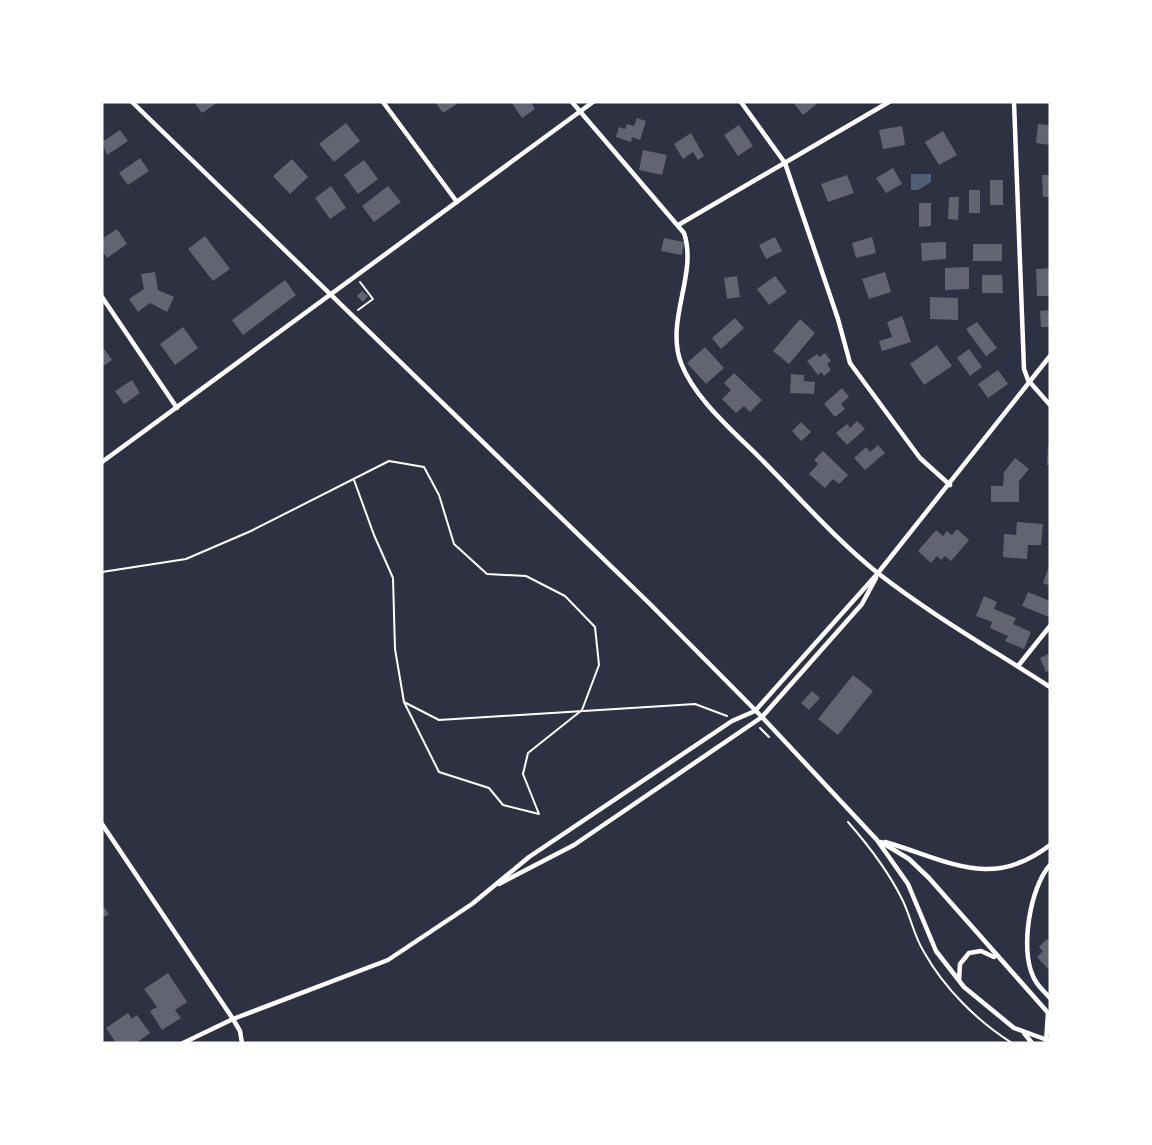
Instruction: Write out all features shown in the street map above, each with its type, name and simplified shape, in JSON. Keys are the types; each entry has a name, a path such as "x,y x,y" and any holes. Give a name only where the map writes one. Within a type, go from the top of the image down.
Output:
{"street":[{"path":"132,102 650,604 762,717 877,840 906,880 931,942 960,982 1000,1020 1024,1033 1047,1041 1049,1014 922,871 909,859 877,840"},
{"path":"383,102 457,202"},
{"path":"572,102 680,225 687,240 687,250 676,338 678,352 686,373 733,431 878,573 1050,687"},
{"path":"102,462 593,102"},
{"path":"741,102 784,163 838,319 848,359 873,398 920,458 950,485"},
{"path":"680,225 889,102"},
{"path":"1014,102 1024,369 1029,382 1050,405"},
{"path":"102,297 177,408"},
{"path":"183,1043 233,1019 388,960 430,934 529,857 732,721 755,711 878,573 1050,356"},
{"path":"491,887 574,845 755,723 862,604 878,573"},
{"path":"1018,666 1050,627"},
{"path":"102,824 233,1019 240,1031 242,1043"},
{"path":"877,840 950,864 987,871 1019,865 1050,845"},
{"path":"1050,866 1041,877 1033,897 1028,939 1031,972 1038,986 1050,998"},
{"path":"960,982 960,964 969,953 985,952 1001,962"},
{"path":"1024,1033 1032,1043"}],"path":[{"path":"351,315 373,299 357,279 362,276"},
{"path":"102,572 186,559 390,461 424,467 439,495 454,544 487,574 526,576 565,596 595,627 599,665 582,710 528,753 523,774 539,814 503,805 489,788 439,772 404,702 395,649 393,578 354,480"},
{"path":"404,702 439,720 695,704 730,717 732,721"},
{"path":"755,723 771,740"}],"water":[{"path":"911,174 931,174 931,182 918,190 911,190"}],"building":[{"path":"194,102 218,102 202,113"},
{"path":"435,102 460,102 443,113"},
{"path":"511,102 531,102 535,109 522,118"},
{"path":"793,102 819,102 803,115"},
{"path":"637,118 646,121 640,140 632,137 631,142 616,137 619,127 625,129 627,124 634,126"},
{"path":"346,123 360,141 334,162 319,144"},
{"path":"1038,124 1050,125 1050,145 1036,143"},
{"path":"739,125 753,146 738,156 724,135"},
{"path":"902,126 905,145 883,149 879,130"},
{"path":"120,130 128,141 107,155 102,142"},
{"path":"943,131 957,155 939,165 925,142"},
{"path":"691,133 704,156 698,160 693,152 683,159 674,144"},
{"path":"643,150 667,155 662,175 639,170"},
{"path":"140,158 149,171 128,185 119,173"},
{"path":"292,159 308,177 290,194 273,176"},
{"path":"364,160 378,179 358,194 344,175"},
{"path":"893,168 902,184 886,193 876,178"},
{"path":"847,175 854,193 828,202 821,184"},
{"path":"1042,175 1050,175 1050,197 1043,197"},
{"path":"990,180 1003,180 1003,205 990,205"},
{"path":"331,186 346,208 330,219 315,198"},
{"path":"388,186 401,202 374,222 362,206"},
{"path":"969,190 980,190 980,213 969,213"},
{"path":"949,197 959,197 958,220 948,219"},
{"path":"919,203 931,203 931,226 919,227"},
{"path":"117,229 127,244 107,258 102,250 102,239"},
{"path":"205,236 230,269 213,281 188,249"},
{"path":"775,237 782,251 766,259 759,245"},
{"path":"872,237 876,253 856,258 852,243"},
{"path":"664,238 684,242 682,255 661,251"},
{"path":"946,242 946,259 922,261 921,243"},
{"path":"973,244 1002,244 1002,261 973,261"},
{"path":"969,267 969,289 945,290 945,268"},
{"path":"1050,268 1050,296 1037,296 1036,269"},
{"path":"155,272 158,290 174,297 167,312 150,303 138,312 129,299 144,289 141,274"},
{"path":"885,272 891,292 869,299 862,279"},
{"path":"982,275 1002,275 1003,293 982,293"},
{"path":"737,276 740,297 727,299 724,278"},
{"path":"775,276 787,292 769,305 757,289"},
{"path":"285,280 296,295 243,335 232,320"},
{"path":"362,291 368,296 363,302 357,296"},
{"path":"930,297 958,298 958,320 930,319"},
{"path":"1050,310 1050,327 1041,327 1040,311"},
{"path":"902,316 911,342 882,351 879,341 892,337 887,322"},
{"path":"735,318 744,328 721,349 712,338"},
{"path":"800,319 815,333 789,364 773,351"},
{"path":"977,322 997,348 986,356 966,329"},
{"path":"183,327 198,348 175,365 160,344"},
{"path":"937,345 952,366 924,385 910,364"},
{"path":"102,346 112,360 102,367"},
{"path":"705,347 724,368 706,384 687,363"},
{"path":"969,349 982,367 970,376 957,358"},
{"path":"825,353 831,361 827,364 831,370 824,376 821,372 818,375 807,361 817,354 819,357"},
{"path":"998,370 1008,384 988,398 978,384"},
{"path":"734,373 762,400 750,412 744,406 736,413 722,399 731,390 724,383"},
{"path":"791,374 804,375 804,381 815,382 814,394 790,393"},
{"path":"132,380 140,393 124,404 115,391"},
{"path":"842,388 849,397 841,404 845,409 835,417 824,404"},
{"path":"857,421 865,429 847,445 836,433 847,424 850,428"},
{"path":"801,422 811,432 801,441 792,431"},
{"path":"878,445 885,453 865,470 854,458 866,447 870,452"},
{"path":"1048,445 1050,445 1050,465 1047,465"},
{"path":"823,451 848,475 839,484 833,479 825,488 809,474 818,464 814,460"},
{"path":"1015,458 1029,469 1019,481 1019,502 991,502 991,486 1003,486 1004,472"},
{"path":"1017,522 1043,524 1041,545 1028,545 1027,559 1003,557 1004,534 1016,535"},
{"path":"957,529 969,540 951,561 945,556 941,560 937,556 931,563 918,551 936,530 943,536 947,531 952,535"},
{"path":"1050,569 1050,586 1043,583"},
{"path":"1028,592 1050,601 1049,617 1022,606"},
{"path":"984,596 997,602 994,609 1016,618 1013,624 1031,632 1024,649 1005,641 1008,636 990,628 992,622 976,616"},
{"path":"1050,653 1050,670 1046,672 1040,658"},
{"path":"853,675 873,691 838,735 818,719"},
{"path":"812,691 820,698 809,710 801,703"},
{"path":"104,907 109,914 102,918 102,908"},
{"path":"1047,939 1050,942 1050,971 1037,957 1043,951 1039,947"},
{"path":"168,973 187,1002 175,1010 181,1018 162,1030 150,1011 157,1007 144,989"},
{"path":"128,1013 132,1019 137,1015 150,1033 136,1043 116,1043 106,1028"}]}
